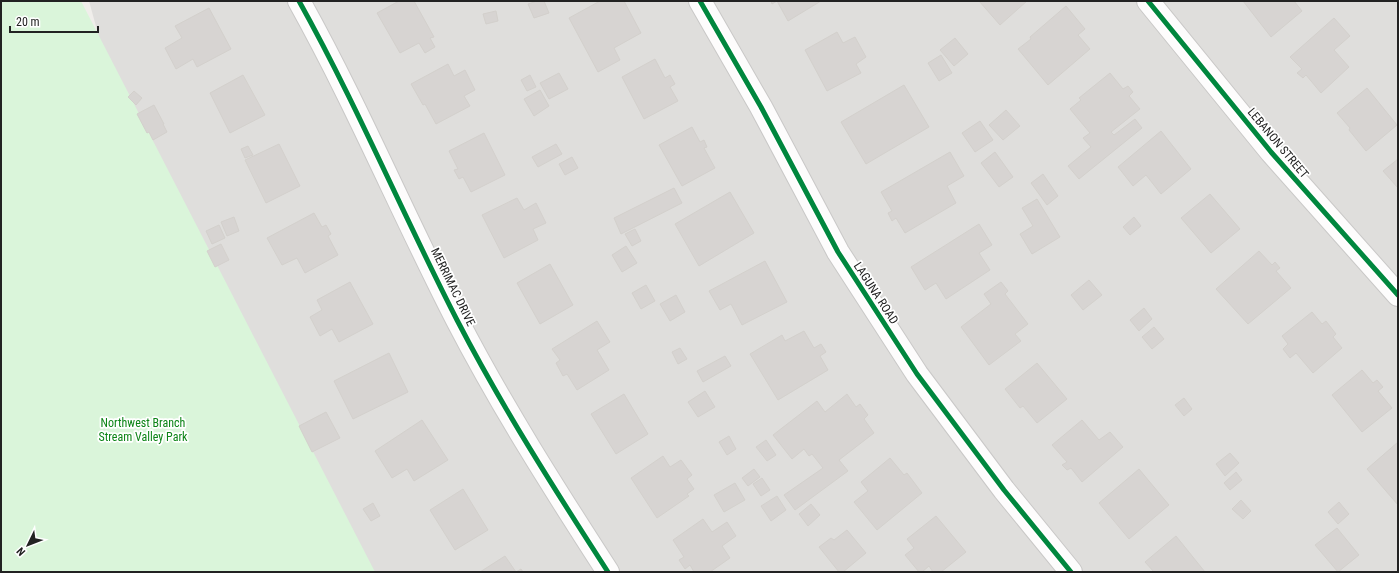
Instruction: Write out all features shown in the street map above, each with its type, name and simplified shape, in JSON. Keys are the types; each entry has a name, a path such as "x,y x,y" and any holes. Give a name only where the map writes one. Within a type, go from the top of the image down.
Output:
{"street":[{"name":"MERRIMAC DRIVE","path":"299,1 360,120 457,320 502,403 608,572"},
{"name":"LAGUNA ROAD","path":"700,1 761,107 838,252 909,361 1004,490 1070,572"},
{"name":"LEBANON STREET","path":"1148,1 1271,152 1398,295"}],"shaded area":[{"path":"89,1 1398,1 1398,572 310,572 118,106"}],"green space":[{"name":"Northwest Branch Stream Valley Park","path":"1,1 81,1 375,572 1,572"}],"building":[{"path":"399,1 414,1 434,37 430,38 435,47 425,53 419,43 400,53 377,13"},
{"path":"537,1 544,1 549,13 534,18 528,4"},
{"path":"600,1 624,1 641,33 614,48 620,60 598,72 569,18"},
{"path":"777,1 821,1 788,21"},
{"path":"979,1 1027,1 1000,25"},
{"path":"1243,1 1294,1 1302,11 1271,37"},
{"path":"1066,6 1085,29 1078,35 1090,49 1048,85 1018,49 1031,39 1030,37"},
{"path":"209,8 231,49 197,67 193,59 176,69 165,48 182,38 175,26"},
{"path":"496,11 498,21 486,24 483,14"},
{"path":"1334,18 1350,36 1334,50 1349,67 1321,93 1306,75 1303,78 1297,73 1302,69 1290,57"},
{"path":"837,32 843,43 855,37 866,57 856,64 861,73 827,91 805,50"},
{"path":"955,38 968,54 954,66 940,50"},
{"path":"941,55 952,73 939,81 928,63"},
{"path":"655,59 665,78 670,75 675,84 670,87 678,101 644,119 622,77"},
{"path":"448,64 454,76 465,70 475,90 464,96 470,106 436,124 425,104 423,105 411,84"},
{"path":"559,73 568,89 549,99 540,83"},
{"path":"1110,73 1123,89 1128,86 1133,92 1129,96 1140,109 1111,132 1114,135 1135,119 1142,128 1079,179 1068,166 1091,147 1083,138 1090,133 1070,109 1081,100 1079,98"},
{"path":"243,75 265,115 230,133 210,93"},
{"path":"530,75 536,87 527,91 521,80"},
{"path":"904,85 929,127 866,164 841,122"},
{"path":"1367,88 1397,125 1366,151 1349,130 1350,128 1337,113"},
{"path":"540,90 549,106 534,116 524,99"},
{"path":"134,91 142,98 136,105 128,97"},
{"path":"154,105 167,132 153,140 149,132 147,133 137,114"},
{"path":"1006,110 1020,126 1003,140 989,125"},
{"path":"980,121 993,140 975,152 962,133"},
{"path":"692,127 700,142 704,140 707,147 704,148 715,168 682,186 659,145"},
{"path":"1161,131 1191,169 1161,194 1146,175 1133,186 1118,167"},
{"path":"484,133 505,175 471,192 463,177 459,179 454,170 458,169 449,151"},
{"path":"279,144 300,186 266,203 245,160"},
{"path":"556,144 562,154 538,167 532,157"},
{"path":"248,146 253,155 245,158 241,149"},
{"path":"950,152 964,176 947,186 956,203 905,233 896,218 892,221 888,213 892,211 881,192"},
{"path":"995,152 1013,177 999,187 981,163"},
{"path":"572,157 578,168 565,175 559,164"},
{"path":"1398,159 1398,188 1383,171"},
{"path":"1043,174 1058,196 1047,205 1031,183"},
{"path":"674,188 682,203 621,234 614,218"},
{"path":"730,192 754,233 699,266 675,224"},
{"path":"1210,194 1240,229 1211,253 1181,218"},
{"path":"517,198 524,210 536,203 546,223 533,229 538,240 504,258 482,215"},
{"path":"1037,199 1060,237 1032,254 1020,234 1033,226 1022,208"},
{"path":"314,213 322,227 326,225 331,234 328,236 338,255 305,273 297,258 282,265 267,238"},
{"path":"234,217 239,231 227,236 221,222"},
{"path":"1134,217 1141,226 1130,235 1123,227"},
{"path":"979,224 992,245 979,253 990,270 946,299 936,283 925,290 911,267"},
{"path":"219,225 225,238 212,244 206,231"},
{"path":"635,229 641,241 632,246 625,234"},
{"path":"221,244 229,260 215,267 207,251"},
{"path":"626,246 637,263 622,272 612,255"},
{"path":"1259,251 1272,265 1275,262 1280,268 1276,271 1291,288 1248,324 1216,289"},
{"path":"765,261 787,302 742,325 731,304 720,310 709,291"},
{"path":"550,264 573,305 540,324 517,283"},
{"path":"1089,280 1102,295 1083,310 1071,295"},
{"path":"350,282 373,324 339,342 332,329 320,336 310,317 322,310 317,300"},
{"path":"1001,282 1008,291 1005,294 1028,324 1015,334 1021,341 989,365 961,327 991,304 984,294"},
{"path":"646,285 655,301 641,309 632,293"},
{"path":"676,295 685,312 670,321 660,304"},
{"path":"1144,308 1152,319 1139,331 1130,320"},
{"path":"1312,312 1322,324 1326,321 1336,334 1333,337 1342,348 1313,373 1296,353 1290,358 1283,349 1288,344 1282,336"},
{"path":"597,321 610,342 597,350 609,370 577,390 567,374 563,376 556,363 560,360 552,349"},
{"path":"1154,327 1164,339 1152,349 1142,337"},
{"path":"804,331 814,348 821,344 826,352 820,356 828,370 778,400 750,354 782,335 785,341"},
{"path":"680,348 687,359 678,364 672,352"},
{"path":"389,353 408,392 353,419 334,381"},
{"path":"725,356 731,366 703,382 697,371"},
{"path":"1037,363 1067,399 1037,423 1023,406 1020,408 1005,389"},
{"path":"1362,370 1373,383 1377,380 1383,387 1378,391 1392,408 1362,432 1332,395"},
{"path":"705,391 715,407 698,417 688,402"},
{"path":"624,394 648,434 616,454 591,414"},
{"path":"847,394 856,407 860,404 868,415 864,419 874,433 839,460 848,471 795,510 784,495 823,468 812,454 809,456 804,449 792,459 773,435 817,401 825,412"},
{"path":"1184,398 1192,409 1184,416 1175,405"},
{"path":"326,412 340,438 312,452 299,426"},
{"path":"422,420 448,460 414,481 407,469 392,478 375,451"},
{"path":"1082,420 1099,440 1110,432 1123,447 1082,482 1071,468 1067,470 1062,465 1067,462 1052,445"},
{"path":"729,436 736,449 727,455 719,442"},
{"path":"766,440 776,455 767,461 756,447"},
{"path":"1398,442 1398,505 1367,469"},
{"path":"1230,453 1239,463 1225,476 1216,464"},
{"path":"663,456 670,467 681,460 692,475 687,479 694,489 687,494 689,496 657,518 631,478"},
{"path":"890,458 904,475 907,473 922,493 877,530 854,502 868,491 861,482"},
{"path":"754,469 760,477 748,486 742,478"},
{"path":"1139,469 1169,505 1129,539 1099,503"},
{"path":"1236,472 1242,480 1230,490 1224,483"},
{"path":"762,478 770,490 761,496 753,484"},
{"path":"735,483 745,500 724,512 714,495"},
{"path":"463,489 488,530 455,550 430,510"},
{"path":"777,496 786,510 771,521 761,506"},
{"path":"1241,500 1251,511 1243,519 1232,509"},
{"path":"1339,502 1349,514 1338,524 1328,512"},
{"path":"373,503 380,516 371,521 363,509"},
{"path":"811,504 820,515 808,526 799,514"},
{"path":"936,516 966,552 941,572 933,572 929,566 922,572 919,572 905,555 914,548 907,539"},
{"path":"703,519 712,532 727,522 736,536 722,546 730,558 710,572 694,572 690,565 685,569 679,560 684,557 673,540"},
{"path":"1337,528 1359,555 1338,572 1315,545"},
{"path":"847,530 866,553 843,572 839,572 819,547 831,538 834,540"},
{"path":"1176,536 1205,572 1154,572 1145,562"},
{"path":"505,556 516,572 480,572"},
{"path":"521,569 523,572 516,572"}],"cycle path":[{"path":"299,1 341,80 437,280 474,352 530,448 608,572"},
{"path":"700,1 761,107 838,252 917,374 1004,490 1071,572"},
{"path":"1148,1 1271,152 1398,295"}]}
